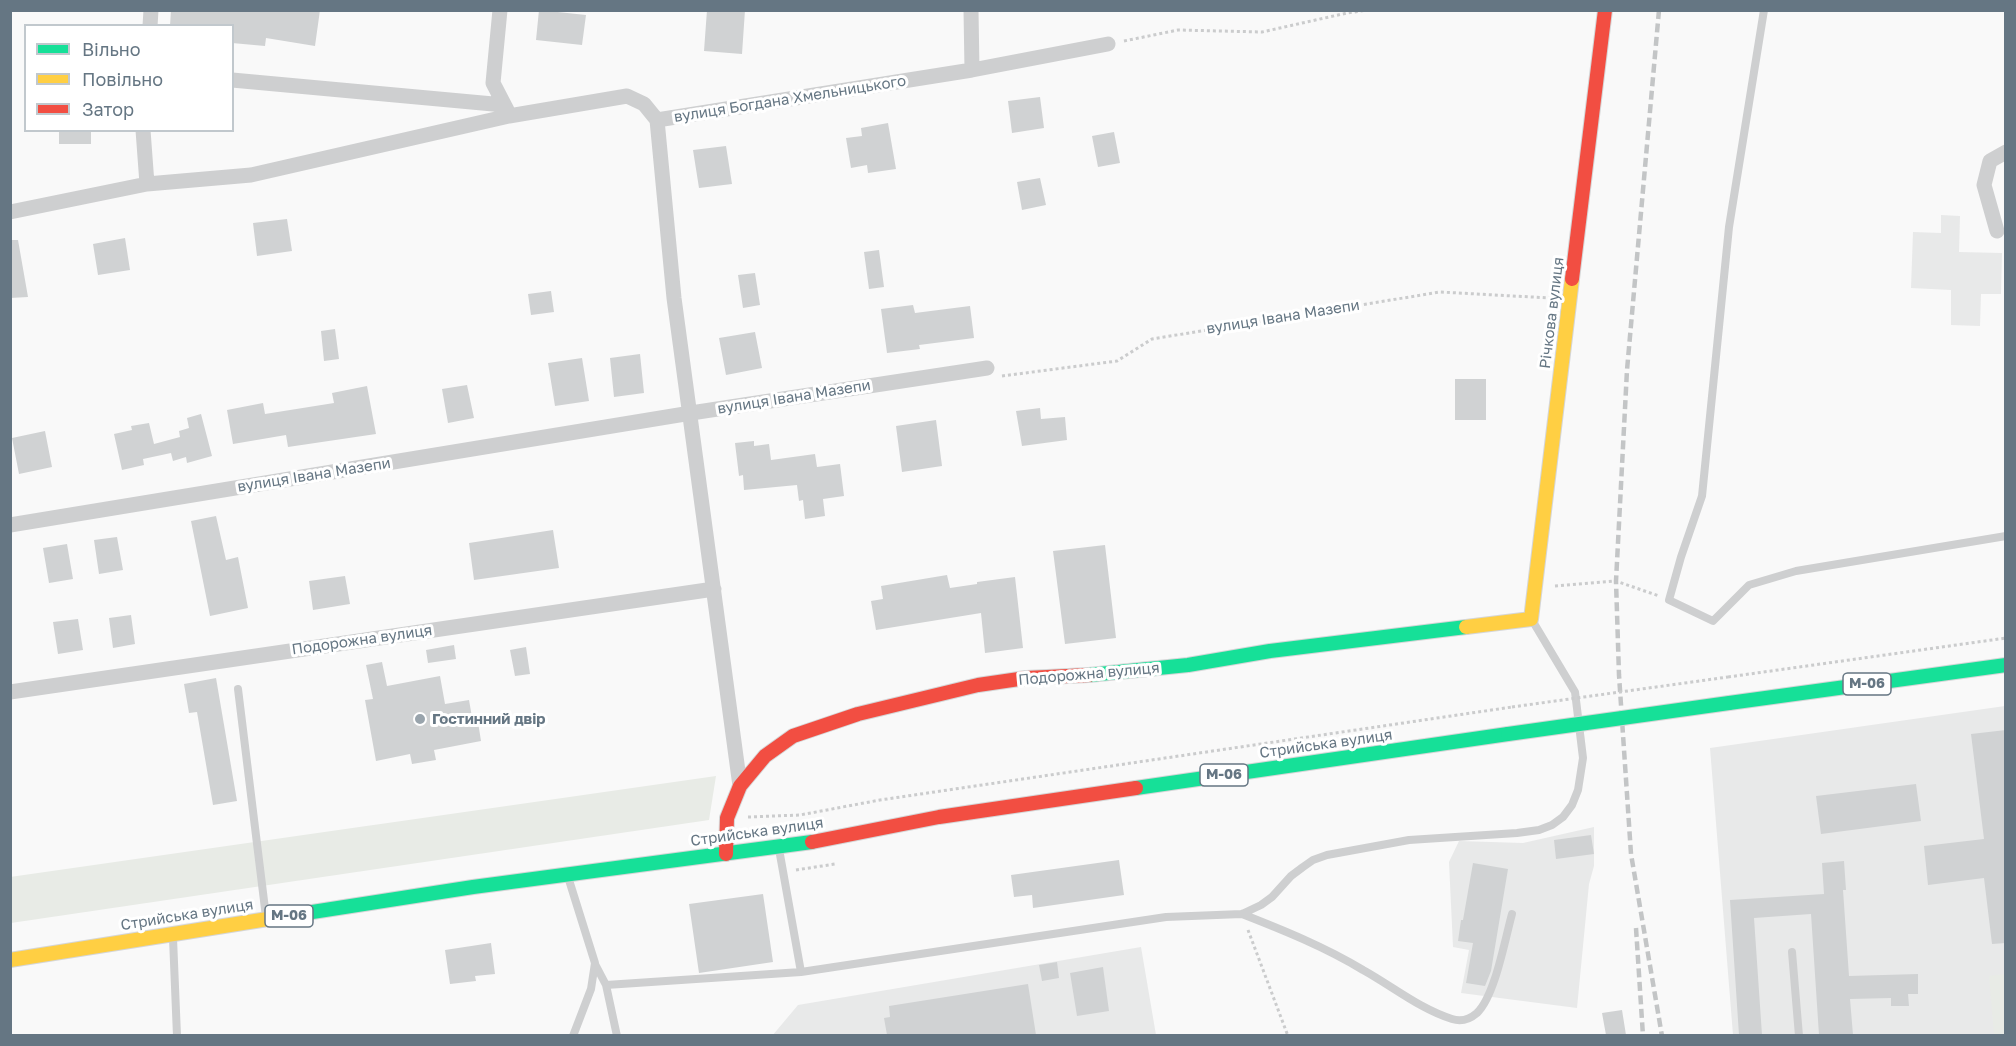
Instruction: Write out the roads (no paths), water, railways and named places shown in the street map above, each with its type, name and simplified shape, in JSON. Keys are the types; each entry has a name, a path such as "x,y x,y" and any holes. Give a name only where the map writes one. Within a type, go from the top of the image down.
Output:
{"main road":[{"name":"Річкова вулиця","path":"1532,619 1605,10"},
{"name":"Подорожна вулиця","path":"726,854 727,818 741,786 765,756 793,736 858,714 978,685 1026,678 1083,676 1188,665 1270,651 1532,619"},
{"name":"Стрийська вулиця","path":"10,960 266,919 804,843 939,817 1508,734 2006,665"}],"street":[{"path":"500,10 493,83 507,111"},
{"path":"971,10 972,70"},
{"name":"вулиця Богдана Хмельницького","path":"10,212 147,183 251,175 507,111 627,96 644,104 657,120 972,70 1107,44"},
{"path":"234,80 507,111"},
{"path":"657,120 674,298 741,786"},
{"path":"142,132 147,183"},
{"path":"1997,231 1984,185 1990,161 2006,152"},
{"name":"вулиця Івана Мазепи","path":"10,525 691,413 987,368"},
{"name":"Подорожна вулиця","path":"10,692 714,588"}],"lane":[{"path":"1764,10 1729,227 1702,496 1669,600 1713,621 1749,585 1787,574 2006,536"},
{"path":"606,985 801,972 1166,917 1242,914 1262,905 1297,872 1313,860 1327,855 1409,840 1539,830 1552,825 1563,817 1572,805 1578,790 1583,758 1575,692 1532,619"},
{"path":"238,689 266,919"},
{"path":"778,846 801,972"},
{"path":"567,875 595,963 606,985 617,1035"},
{"path":"1242,914 1289,932 1362,969 1430,1010 1454,1020 1467,1019 1477,1013 1484,1004 1491,991 1512,914"},
{"path":"173,933 177,1035"},
{"path":"1792,952 1799,1035"},
{"path":"573,1035 591,989 595,963"}],"railway":[{"path":"1659,10 1627,370 1616,581 1619,675 1631,854 1662,1036"},
{"path":"1636,928 1643,1036"}],"place":[{"name":"Гостинний двір","path":"420,719"}]}
